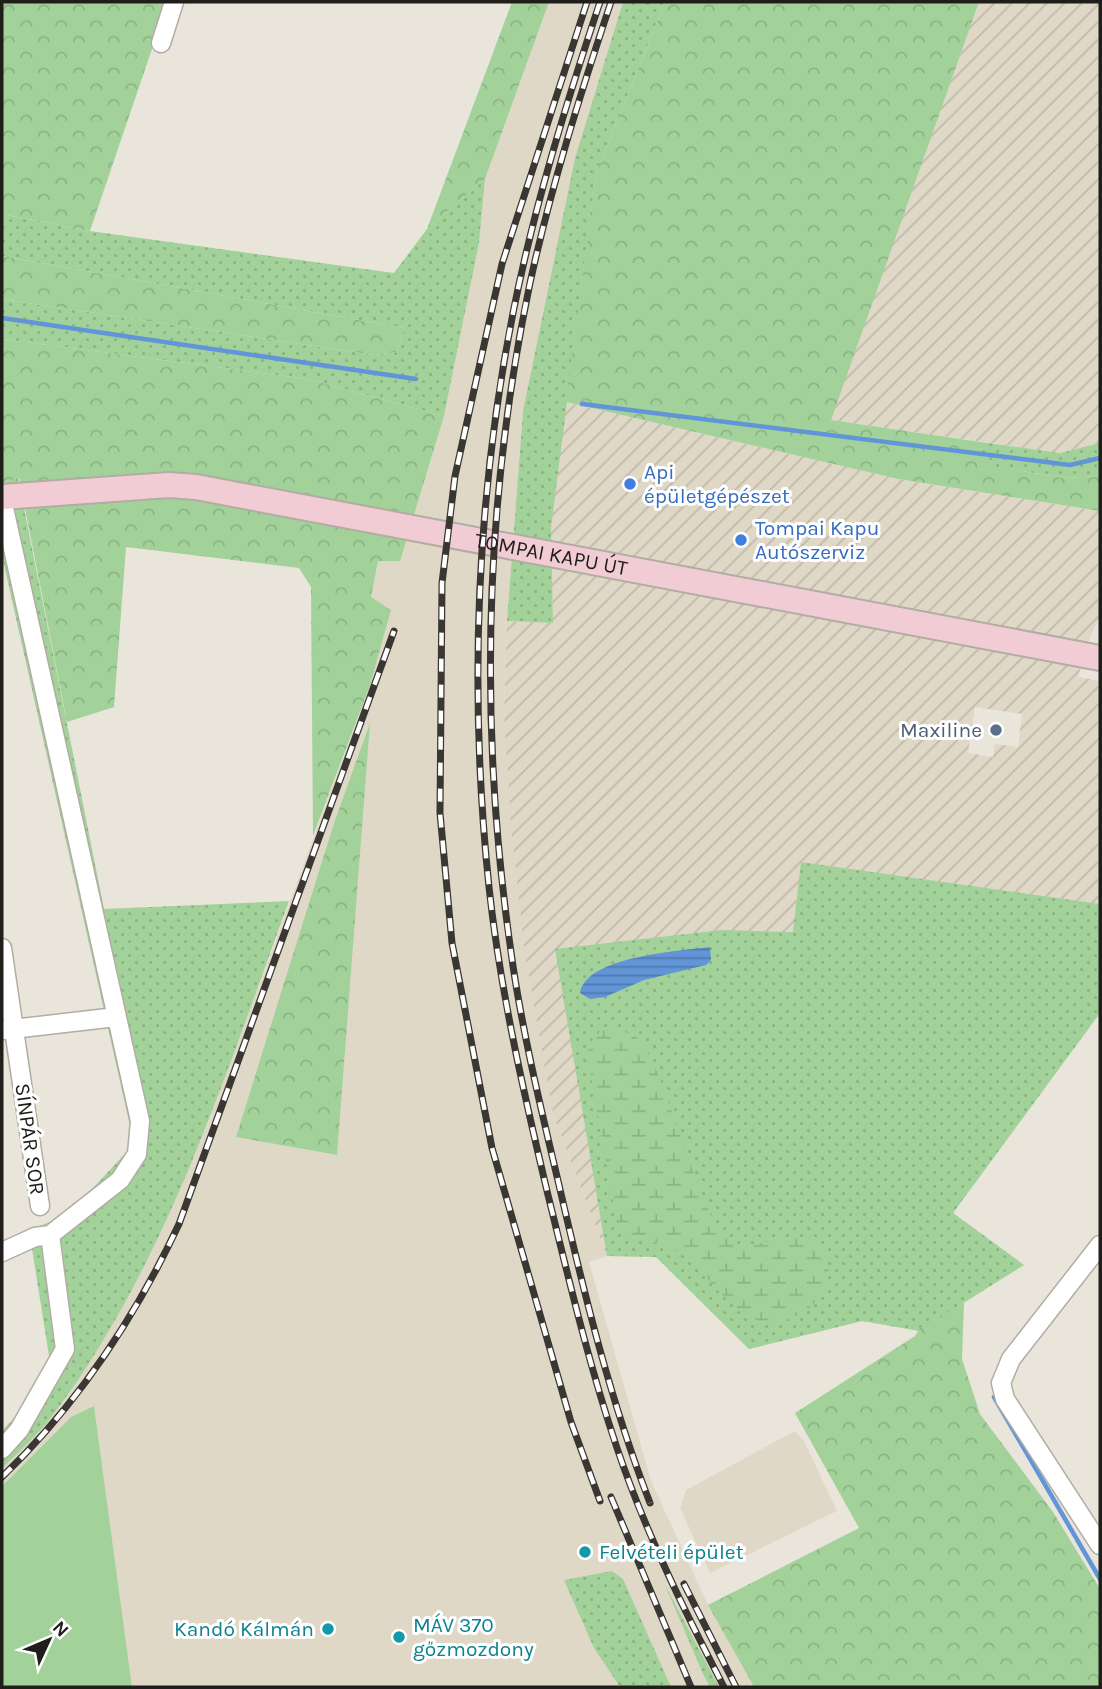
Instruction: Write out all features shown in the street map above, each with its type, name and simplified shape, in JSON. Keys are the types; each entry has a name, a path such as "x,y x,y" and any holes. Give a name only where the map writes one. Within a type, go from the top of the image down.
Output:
{"street":[{"path":"160,43 174,2"},
{"name":"TOMPAI KAPU ÚT","path":"2,498 169,485 196,487 544,556 1100,659"},
{"path":"2,498 140,1121 137,1154 120,1180 50,1235 35,1237 2,1252"},
{"name":"SÍNPÁR SOR","path":"2,948 8,1030 40,1206"},
{"path":"8,1030 116,1017"},
{"path":"2,1449 19,1430 65,1349 50,1235"},
{"path":"1100,1245 1011,1359 1001,1383 1005,1399 1041,1461 1100,1545"}],"shaded area":[{"path":"549,2 623,2 575,158 523,411 507,621 504,717 553,1114 607,1256 589,1262 651,1481 708,1605 754,1687 132,1687 94,1406 71,1417 2,1486 2,1469 52,1417 99,1345 155,1243 210,1118 370,685 371,597 378,561 400,560 444,416 479,243 485,179","holes":["369,727 336,1155 237,1137 334,823"]},
{"path":"979,2 1100,2 1100,443 1060,453 830,420"},
{"path":"566,402 898,479 1100,511 1100,617 1091,635 1078,677 1100,681 1100,1013 953,1213 1024,1265 920,1328 862,1321 749,1349 656,1257 607,1256 553,1114 525,954 512,836 504,717 507,621 553,623 550,528","holes":["975,707 1022,714 1018,747 995,744 993,757 968,753"]},
{"path":"795,1431 804,1441 837,1511 710,1573 680,1508 686,1490"}],"green space":[{"path":"2,2 168,2 90,231 2,214"},
{"path":"512,2 549,2 485,179 427,229"},
{"path":"623,2 665,2 596,174 551,528 553,623 507,621 523,411 575,158"},
{"path":"665,2 979,2 831,420 981,442 980,464 1064,478 1100,476 1100,511 898,479 566,402 596,174"},
{"path":"485,179 479,243 444,416 307,379 2,339 2,299 374,355 397,352 404,328 2,256 2,214 90,231 394,273 427,229"},
{"path":"2,256 404,328 397,352 374,355 2,299"},
{"path":"2,339 307,379 444,416 400,561 378,561 371,597 391,610 370,685 313,836 311,587 299,568 126,547 114,707 67,722 19,478 2,482"},
{"path":"981,442 1060,453 1100,443 1100,476 1064,478 979,464"},
{"path":"18,478 104,909 289,901 216,1101 160,1233 129,1296 93,1357 53,1415 2,1469 2,1431 23,1408 50,1362 29,1230 68,1215 134,1144 2,556 2,482"},
{"path":"370,723 337,1155 236,1137 334,823"},
{"path":"801,862 1100,904 1100,1013 953,1213 1024,1265 919,1331 862,1321 749,1349 656,1257 607,1256 555,949 721,930 793,932"},
{"path":"604,1028 632,1034 645,1048 656,1069 709,1211 724,1235 741,1245 797,1237 808,1239 817,1244 825,1254 829,1269 827,1280 816,1300 802,1313 781,1321 763,1321 747,1315 677,1251 659,1243 626,1240 618,1229 587,1054 593,1038"},
{"path":"964,1303 962,1359 980,1414 1053,1512 1100,1589 1100,1687 754,1687 708,1605 859,1528 795,1413 915,1336 920,1328"},
{"path":"94,1406 132,1687 2,1687 2,1486 71,1417"},
{"path":"612,1571 623,1579 671,1687 620,1687 594,1648 564,1580"},
{"path":"665,1585 719,1687 710,1687 703,1674"}],"water":[{"path":"710,947 711,960 706,965 644,980 605,997 590,999 580,993 586,981 616,963"}],"waterway":[{"path":"2,318 416,379"},
{"path":"582,404 1070,465 1100,458"},
{"path":"994,1397 1100,1579"}],"railway":[{"path":"587,2 502,264 455,476 442,583 440,813 452,943 492,1148 571,1422 600,1501"},
{"path":"600,2 541,195 521,273 501,384 491,455 480,599 478,671 483,815 499,964 514,1042 548,1195 588,1354 617,1448 640,1510 724,1687"},
{"path":"611,2 577,106 547,212 514,368 495,538 491,709 502,881 513,966 528,1048 588,1306 622,1425 650,1503"},
{"path":"2,1477 55,1420 102,1359 143,1293 179,1224 394,631"},
{"path":"611,1497 691,1687"},
{"path":"684,1584 736,1687"}],"place":[{"name":"Api épületgépészet","path":"630,484"},
{"name":"Tompai Kapu Autószerviz","path":"741,540"},
{"name":"Maxiline","path":"996,730"},
{"name":"Felvételi épület","path":"585,1552"},
{"name":"Kandó Kálmán","path":"328,1629"},
{"name":"MÁV 370 gőzmozdony","path":"399,1637"}]}
